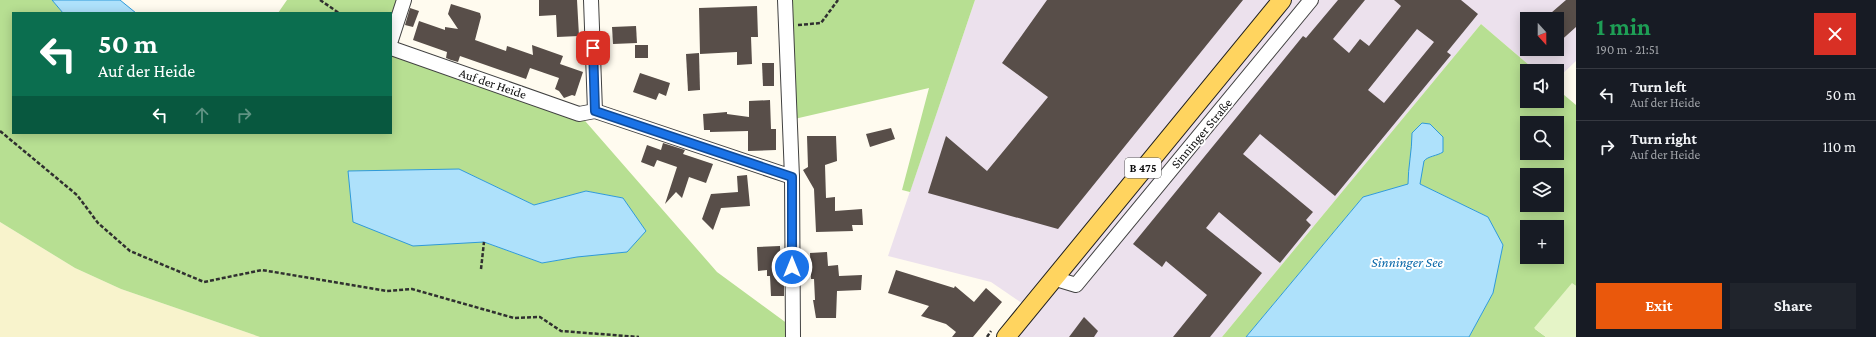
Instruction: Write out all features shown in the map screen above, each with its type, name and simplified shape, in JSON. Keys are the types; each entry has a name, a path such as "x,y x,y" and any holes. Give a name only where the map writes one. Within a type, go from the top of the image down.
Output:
{"main road":[{"name":"Sinninger Straße","path":"1006,337 1282,0"}],"street":[{"path":"392,37 404,0"},
{"path":"591,0 595,111"},
{"path":"785,0 792,177 793,337"},
{"name":"Sinninger Straße","path":"1053,278 1076,285 1311,0"},
{"name":"Auf der Heide","path":"392,48 579,114 595,111 792,177"}],"path":[{"path":"320,0 338,12"},
{"path":"786,26 821,23 838,0"},
{"path":"0,131 77,195 98,223 130,251 204,282 262,270 387,291 412,289 514,318 540,316 561,331 639,337"},
{"path":"481,269 484,242"}],"shaded area":[{"path":"975,0 1576,0 1576,61 1564,72 1564,64 1528,64 1481,24 1222,337 1014,337 1029,308 991,282 888,256"},
{"path":"0,222 75,268 121,289 260,337 0,337"}],"green space":[{"path":"0,0 52,0 62,12 12,12 12,134 392,134 392,48 579,114 717,272 792,327 793,337 260,337 121,289 75,268 0,222","holes":["459,169 534,205 586,191 623,198 577,257 542,263 484,242"]},
{"path":"287,0 404,0 392,37 392,12 279,12"},
{"path":"785,0 975,0 910,192 902,190 929,88 790,120"},
{"path":"1481,24 1528,64 1520,64 1520,108 1564,108 1564,95 1576,105 1576,286 1572,284 1535,329 1546,337 1469,337 1493,293 1488,217 1416,182 1363,197 1246,337 1222,337"},
{"path":"1572,283 1576,286 1576,337 1546,337 1534,328"}],"water":[{"path":"52,0 120,0 135,12 62,12"},
{"name":"Sinninger See","path":"1422,123 1430,124 1443,137 1443,152 1424,161 1420,184 1488,217 1503,245 1493,293 1469,337 1246,337 1363,197 1408,184 1412,133"},
{"path":"459,169 534,205 586,191 623,198 646,231 627,252 577,257 542,263 484,242 413,246 353,222 348,171"}],"building":[{"path":"539,0 577,0 579,36 557,37 556,15 539,16"},
{"path":"1047,0 1243,0 1058,229 928,193 946,136 987,171 1048,97 1002,63"},
{"path":"1338,0 1365,0 1333,39 1349,53 1360,39 1369,46 1401,6 1394,0 1461,0 1478,14 1447,52 1451,55 1335,196 1260,134 1243,154 1313,212 1306,220 1311,225 1280,263 1219,212 1206,228 1262,273 1210,337 1173,337 1207,295 1166,261 1162,267 1133,244 1303,36 1306,38","holes":["1417,29 1434,42 1384,103 1368,90"]},
{"path":"1566,0 1576,0 1576,27 1564,38 1564,12 1552,12"},
{"path":"451,4 480,13 481,17 475,40 506,51 507,46 533,55 532,45 563,56 560,64 583,72 575,96 572,95 564,98 559,91 555,89 559,78 530,68 526,79 460,56 458,62 446,58 447,52 413,40 419,21 445,30 445,27 458,29 448,14"},
{"path":"757,6 758,37 751,37 752,64 737,65 737,52 700,54 699,8"},
{"path":"410,8 419,11 413,27 405,25"},
{"path":"636,26 637,43 613,44 612,27"},
{"path":"635,45 648,45 648,58 635,58"},
{"path":"699,53 700,90 688,91 686,54"},
{"path":"762,63 774,63 774,86 763,86"},
{"path":"640,73 670,83 666,96 659,93 656,100 633,92"},
{"path":"770,100 771,129 776,129 776,150 748,151 748,131 710,132 710,130 704,130 703,114 727,112 727,114 749,117 749,101"},
{"path":"891,128 895,139 870,147 866,134"},
{"path":"807,136 836,136 837,161 825,165 826,198 835,197 835,211 862,209 863,225 852,225 853,231 816,232 814,189 803,170 808,167"},
{"path":"663,143 685,150 683,154 713,164 706,183 689,177 682,198 676,192 665,204 677,167 657,160 654,167 641,162 647,145 661,150"},
{"path":"747,175 750,206 721,208 713,230 702,219 711,194 738,192 737,176"},
{"path":"780,246 784,296 771,296 770,276 767,276 767,270 758,271 757,247"},
{"path":"827,252 828,266 838,265 839,276 862,275 861,290 837,291 836,318 816,318 813,300 815,300 814,279 811,279 810,253"},
{"path":"896,270 954,288 955,286 974,302 986,288 1002,302 973,337 952,337 956,332 946,324 921,316 929,306 888,293"},
{"path":"1084,317 1098,331 1094,337 1069,337"}],"route":[{"path":"593,48 595,111 792,177 792,267"}]}
